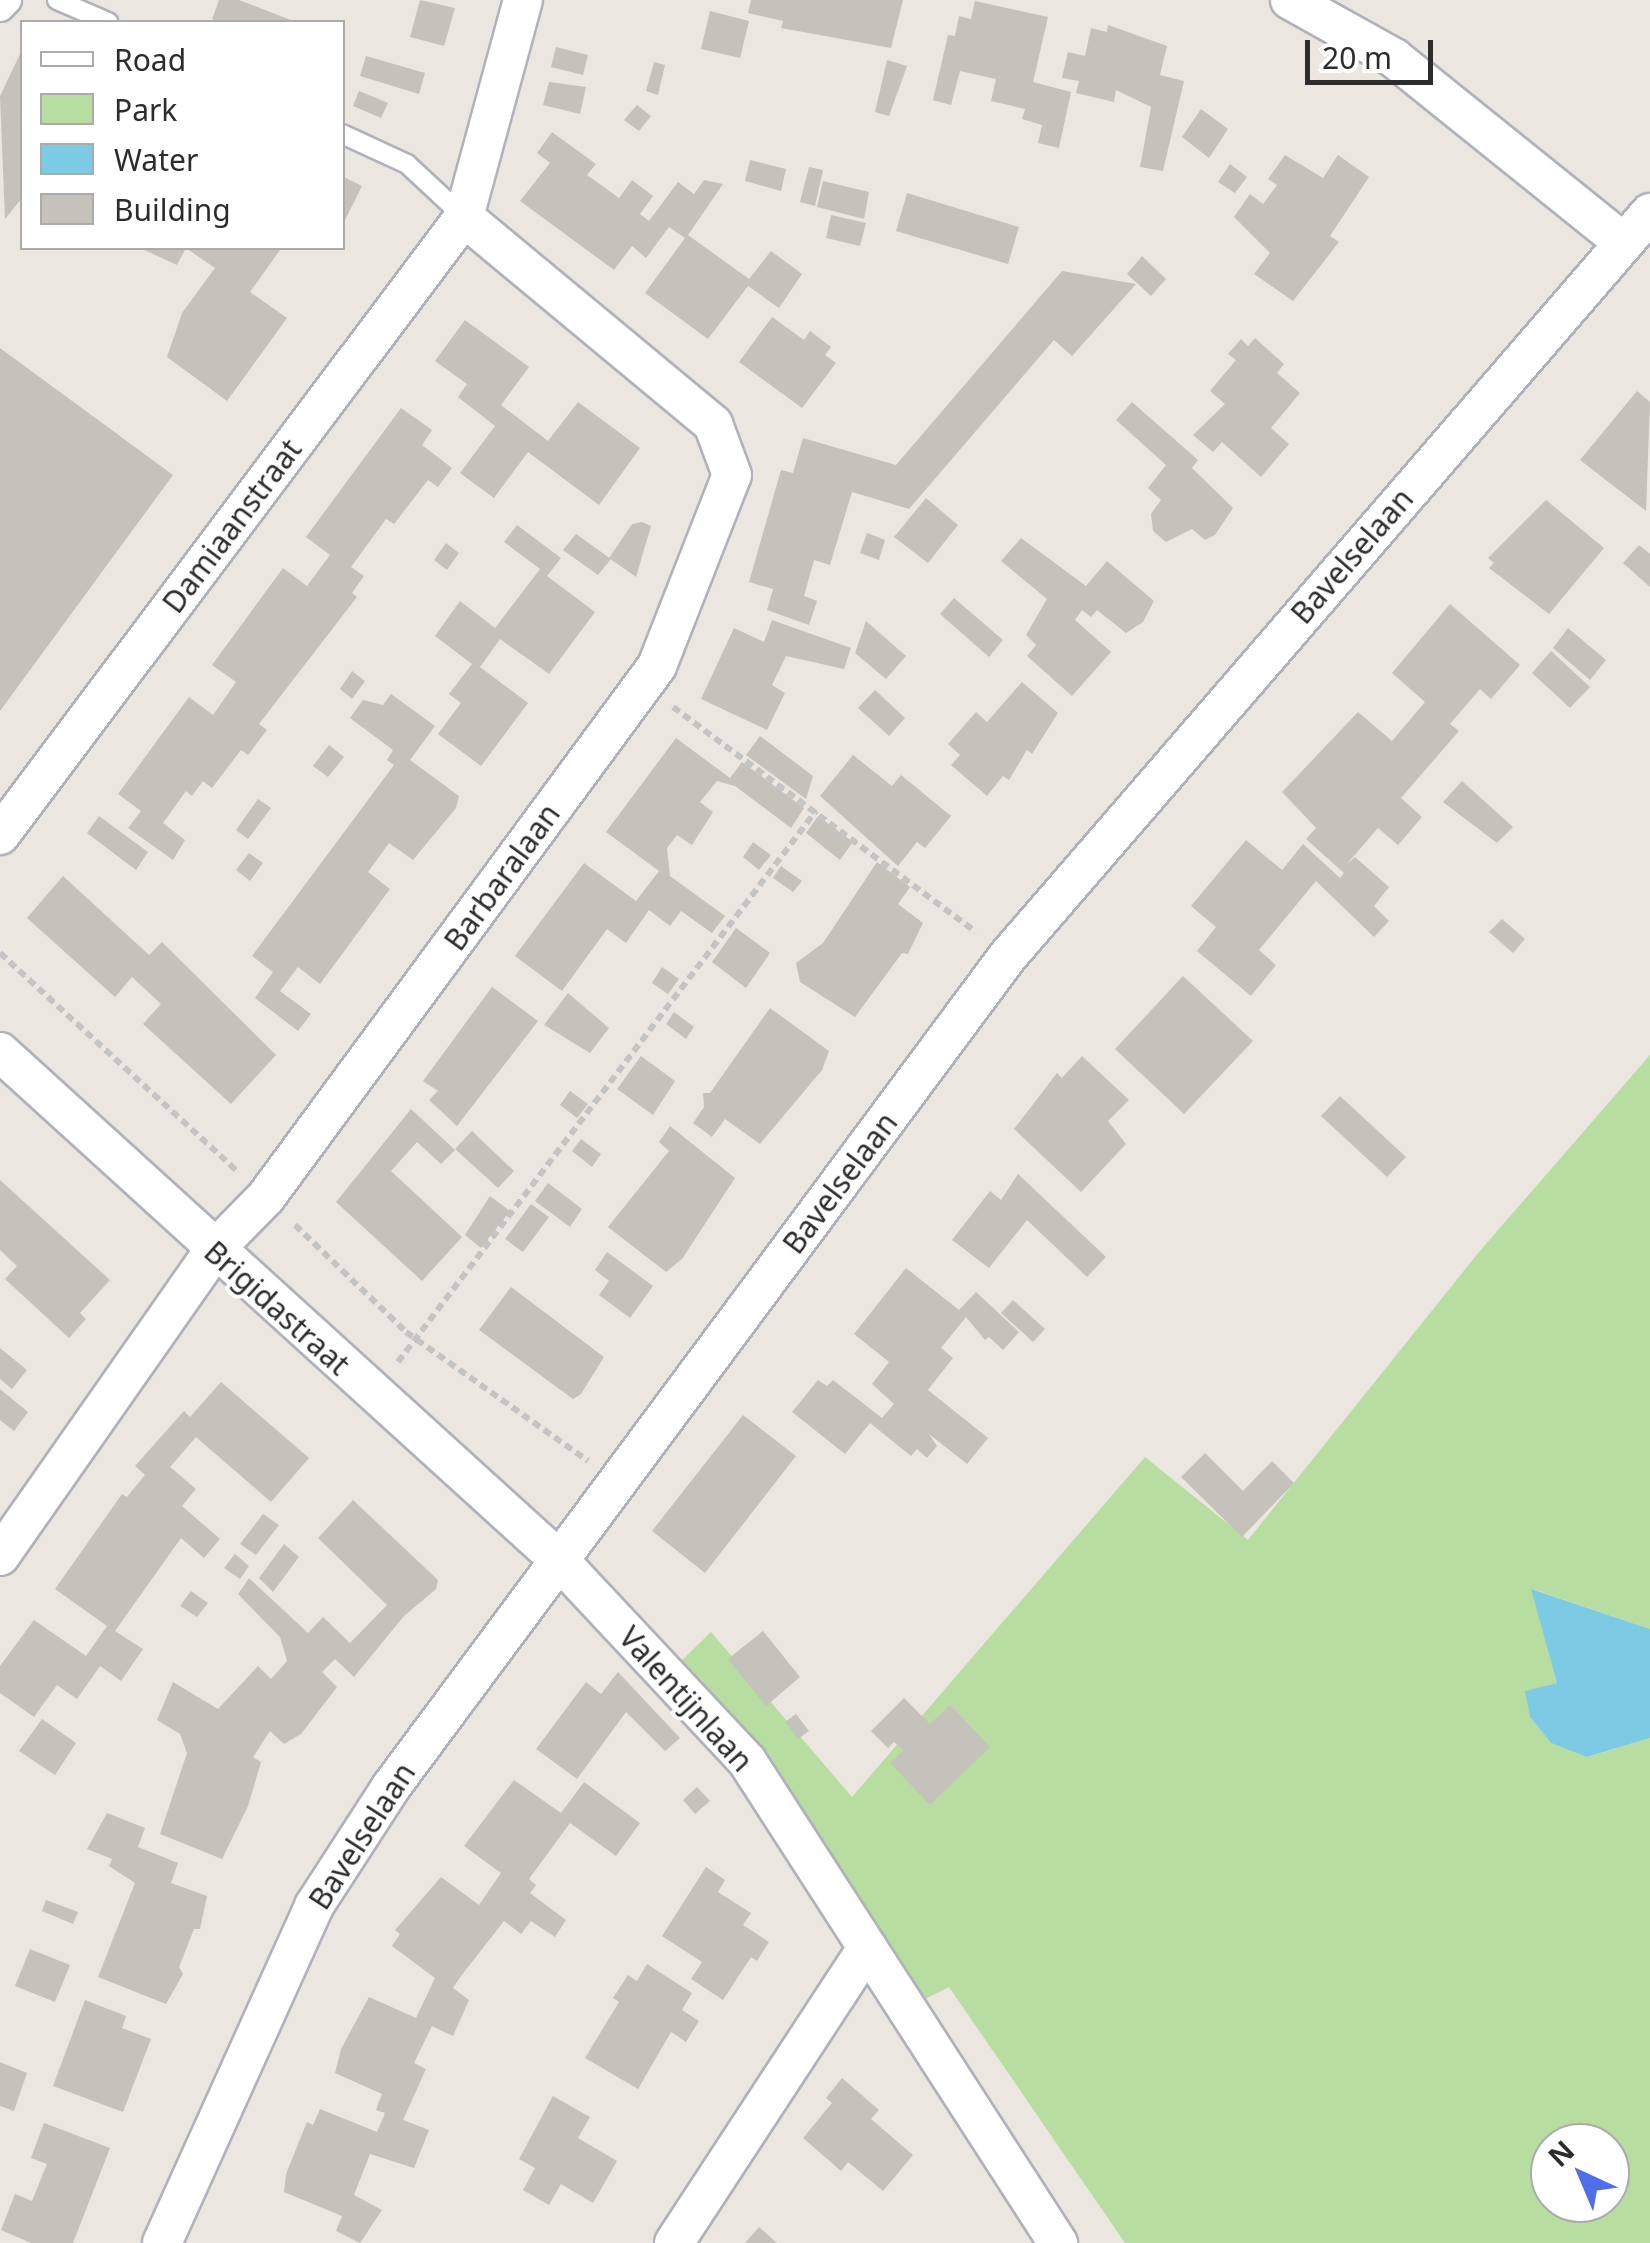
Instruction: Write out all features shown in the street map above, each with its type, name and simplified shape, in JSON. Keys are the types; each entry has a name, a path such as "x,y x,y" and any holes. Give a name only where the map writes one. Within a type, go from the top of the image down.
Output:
{"street":[{"path":"0,7 7,0"},
{"name":"Damiaanstraat","path":"0,835 464,218 522,0"},
{"path":"1290,0 1394,58 1622,241"},
{"name":"Bavelselaan","path":"162,2243 314,1906 391,1787 558,1559 1008,956 1650,213"},
{"name":"Barbaralaan","path":"0,1556 214,1250 266,1197 657,666 732,475 713,424 464,218"},
{"name":"Brigidastraat","path":"0,1052 372,1395 558,1559"},
{"name":"Valentijnlaan","path":"558,1559 746,1761 1012,2163 1058,2243"},
{"path":"674,2243 867,1948"}],"lane":[{"path":"57,0 103,20"},
{"path":"345,135 407,164 464,218"}],"path":[{"path":"643,686 816,810 1008,956"},
{"path":"372,1395 816,810"},
{"path":"0,952 417,1339 617,1482"}],"green space":[{"path":"1650,1055 1650,1629 1532,1589 1557,1683 1526,1691 1530,1717 1551,1743 1588,1757 1650,1738 1650,2243 1125,2243 949,1987 919,2002 674,1668 711,1632 852,1797 1145,1457 1248,1540 1479,1252"}],"water":[{"path":"1531,1589 1650,1629 1650,1738 1587,1757 1551,1743 1530,1717 1525,1691 1557,1683"}],"building":[{"path":"219,0 239,0 291,20 215,20"},
{"path":"420,0 455,8 444,46 410,37"},
{"path":"751,0 903,0 891,48 781,28 783,21 748,13"},
{"path":"975,1 1048,17 1033,82 1071,92 1059,148 1038,143 1042,125 1022,119 1025,109 991,101 996,79 960,71 951,105 933,100 948,35 955,36 959,16 971,19"},
{"path":"710,11 749,21 740,58 701,49"},
{"path":"1108,25 1167,46 1160,75 1184,81 1163,171 1140,167 1151,107 1116,90 1114,102 1076,93 1079,81 1062,78 1068,52 1085,56 1091,28 1107,32"},
{"path":"556,47 588,55 583,75 551,67"},
{"path":"20,54 20,200 5,219 0,96"},
{"path":"366,56 425,73 419,94 360,76"},
{"path":"887,60 907,66 889,116 875,112"},
{"path":"654,62 665,65 658,95 646,91"},
{"path":"549,82 586,87 580,114 543,105"},
{"path":"359,91 388,103 381,118 353,106"},
{"path":"637,105 651,116 639,131 624,120"},
{"path":"1201,109 1228,129 1209,158 1182,137"},
{"path":"552,132 596,164 587,175 619,198 632,180 653,196 640,214 649,221 678,182 694,194 704,180 723,184 688,235 749,279 771,251 802,274 779,308 748,286 708,339 645,293 685,238 669,227 646,258 632,246 614,270 520,201 550,163 537,153"},
{"path":"1285,155 1323,178 1338,155 1369,177 1330,236 1339,242 1293,301 1254,274 1270,253 1234,217 1250,194 1263,204 1277,185 1268,179"},
{"path":"750,160 786,169 781,191 745,181"},
{"path":"1230,164 1247,177 1235,193 1218,182"},
{"path":"809,167 823,170 815,206 800,202"},
{"path":"345,178 362,186 345,220"},
{"path":"823,181 869,192 864,219 817,207"},
{"path":"907,193 1019,227 1008,264 896,231"},
{"path":"831,215 866,223 860,246 826,238"},
{"path":"144,250 185,250 177,265"},
{"path":"189,250 280,250 250,292 287,318 227,401 167,357 182,313 215,268"},
{"path":"1142,256 1166,279 1151,296 1127,274"},
{"path":"1062,271 1136,284 1072,356 1054,340 909,509 852,492 830,565 814,560 804,596 817,601 809,625 767,610 773,589 749,582 781,470 793,473 803,438 896,465"},
{"path":"772,317 804,340 810,331 831,347 825,355 836,363 802,408 739,362"},
{"path":"465,320 529,367 501,405 548,441 578,402 640,448 599,505 528,452 494,498 460,473 495,426 458,397 467,384 435,361"},
{"path":"1255,338 1284,364 1277,373 1300,393 1271,428 1289,444 1261,477 1222,442 1213,452 1193,435 1225,404 1210,391 1236,360 1228,354 1241,339 1248,346"},
{"path":"0,348 173,475 0,711"},
{"path":"1637,391 1650,402 1646,511 1580,460"},
{"path":"1132,402 1198,460 1192,468 1233,508 1215,535 1205,540 1192,529 1166,542 1153,531 1151,514 1161,500 1148,488 1166,465 1116,420"},
{"path":"401,408 432,430 422,445 452,468 438,487 428,480 394,524 386,519 351,567 364,576 352,593 357,597 259,724 267,730 248,755 241,750 212,788 203,781 192,796 186,791 163,823 185,840 173,860 128,828 141,811 118,794 189,697 213,715 236,682 212,665 283,568 307,586 330,555 306,537"},
{"path":"926,498 958,525 928,563 894,537"},
{"path":"1546,500 1604,548 1549,614 1489,568 1494,563 1488,558"},
{"path":"642,522 651,526 636,577 609,558 632,524"},
{"path":"517,525 561,558 547,576 595,612 549,674 500,639 480,667 528,703 481,766 438,734 461,703 449,694 472,664 435,636 460,601 495,628 540,569 504,542"},
{"path":"867,533 885,540 879,560 860,553"},
{"path":"576,534 611,559 598,575 563,550"},
{"path":"1021,538 1086,586 1107,561 1154,601 1143,622 1126,633 1097,610 1091,617 1082,610 1075,620 1111,652 1072,696 1027,656 1036,645 1026,635 1047,599 1001,561"},
{"path":"446,543 459,553 447,570 434,560"},
{"path":"1639,545 1650,554 1650,587 1623,563"},
{"path":"954,598 1003,640 989,657 940,614"},
{"path":"1450,604 1520,665 1491,699 1480,689 1450,724 1459,731 1401,798 1422,817 1398,845 1378,828 1346,865 1355,857 1389,887 1374,906 1389,921 1374,937 1316,881 1259,950 1276,965 1251,996 1197,951 1216,927 1191,906 1246,840 1282,870 1303,844 1340,878 1344,873 1306,839 1316,828 1282,792 1358,712 1392,741 1425,702 1392,673"},
{"path":"772,620 851,648 844,669 786,656 772,685 785,693 767,730 701,699 734,628 764,642"},
{"path":"866,621 906,656 886,679 855,653"},
{"path":"1568,628 1606,660 1590,680 1553,648"},
{"path":"1551,651 1590,687 1570,708 1532,673"},
{"path":"352,671 365,681 352,699 340,689"},
{"path":"1022,682 1058,713 1032,754 1027,750 1009,780 1003,776 987,796 951,765 960,755 948,744 976,712 987,722"},
{"path":"875,690 905,718 889,736 858,708"},
{"path":"391,694 435,726 410,760 459,796 456,808 413,860 389,843 368,872 390,889 320,984 298,967 280,991 311,1014 298,1031 255,998 273,972 252,956 394,765 387,760 393,750 350,718 363,700 383,705"},
{"path":"760,736 813,776 806,799 746,755"},
{"path":"676,738 730,778 742,762 804,808 791,828 735,786 717,781 700,802 713,812 692,845 677,835 667,848 670,876 725,916 712,933 681,911 670,926 649,910 626,943 607,929 562,991 515,956 584,863 636,901 659,871 606,832"},
{"path":"329,745 344,757 328,777 313,766"},
{"path":"853,755 892,786 901,775 951,816 925,848 917,842 898,866 820,796"},
{"path":"1462,781 1513,827 1497,843 1443,802"},
{"path":"258,799 271,808 248,839 236,830"},
{"path":"99,816 148,852 136,870 87,833"},
{"path":"818,816 853,842 840,860 806,833"},
{"path":"753,842 771,855 759,870 743,857"},
{"path":"249,853 263,863 250,881 236,870"},
{"path":"877,862 910,887 898,904 923,923 908,954 902,953 855,1017 800,982 796,963 823,943"},
{"path":"781,866 802,881 793,892 773,878"},
{"path":"63,876 149,955 162,942 276,1055 231,1104 143,1024 161,1004 132,977 115,997 27,918"},
{"path":"1502,919 1525,939 1513,953 1489,932"},
{"path":"736,928 770,953 746,988 712,962"},
{"path":"662,967 679,979 668,994 652,983"},
{"path":"1183,976 1253,1041 1184,1114 1115,1049"},
{"path":"492,987 538,1021 457,1126 429,1100 438,1091 423,1081"},
{"path":"568,993 609,1028 590,1053 544,1025"},
{"path":"770,1008 829,1051 822,1070 760,1144 725,1119 712,1137 693,1123 704,1107 703,1093 710,1093"},
{"path":"674,1012 694,1027 686,1039 666,1024"},
{"path":"641,1056 675,1081 653,1115 617,1089"},
{"path":"1082,1056 1129,1100 1108,1121 1126,1144 1081,1192 1014,1129 1057,1073 1062,1078"},
{"path":"570,1091 588,1104 577,1118 560,1105"},
{"path":"1340,1096 1406,1157 1387,1177 1321,1116"},
{"path":"411,1109 455,1150 441,1164 417,1142 391,1171 462,1237 422,1281 336,1202"},
{"path":"670,1126 735,1178 682,1259 666,1272 608,1227 669,1151 659,1142"},
{"path":"472,1131 514,1171 498,1188 455,1149"},
{"path":"581,1139 601,1154 592,1167 572,1151"},
{"path":"1018,1174 1106,1257 1087,1277 1027,1220 989,1268 952,1240 990,1191 1001,1200"},
{"path":"0,1180 110,1280 80,1313 86,1319 69,1338 5,1279 17,1266 0,1250"},
{"path":"548,1183 582,1209 570,1227 535,1201"},
{"path":"490,1196 510,1211 481,1248 465,1235"},
{"path":"531,1204 549,1217 523,1252 505,1239"},
{"path":"607,1252 653,1286 630,1318 599,1295 609,1281 595,1270"},
{"path":"906,1268 959,1310 976,1292 1019,1332 1003,1350 989,1337 985,1340 966,1317 941,1348 953,1358 928,1390 988,1438 967,1464 929,1434 937,1446 927,1458 917,1449 911,1456 870,1423 845,1454 792,1412 818,1380 827,1386 833,1380 882,1418 894,1404 872,1384 889,1362 854,1334"},
{"path":"511,1287 604,1357 581,1394 573,1399 479,1330"},
{"path":"1013,1300 1045,1329 1033,1342 1001,1313"},
{"path":"0,1348 27,1370 12,1389 0,1379"},
{"path":"221,1382 309,1458 271,1502 196,1437 170,1467 196,1489 182,1506 220,1539 204,1558 181,1538 115,1631 143,1649 121,1681 100,1666 77,1699 57,1685 34,1717 0,1693 0,1666 34,1620 86,1656 107,1626 55,1589 122,1494 127,1497 145,1475 135,1466 184,1411 190,1417"},
{"path":"0,1389 28,1412 14,1431 0,1420"},
{"path":"743,1415 796,1456 705,1573 652,1531"},
{"path":"1205,1453 1243,1491 1272,1461 1294,1483 1242,1537 1181,1477"},
{"path":"353,1500 438,1580 436,1589 404,1616 354,1677 335,1659 322,1672 337,1687 301,1734 284,1744 270,1731 253,1757 261,1762 248,1806 222,1859 160,1834 187,1753 180,1734 157,1720 173,1682 218,1709 258,1666 271,1679 287,1661 280,1637 238,1594 249,1578 308,1633 323,1617 350,1643 387,1605 318,1538"},
{"path":"263,1514 279,1525 256,1555 240,1544"},
{"path":"284,1544 299,1557 273,1592 259,1578"},
{"path":"235,1554 249,1566 240,1579 224,1568"},
{"path":"191,1591 208,1603 197,1617 180,1606"},
{"path":"763,1631 800,1677 766,1706 728,1659"},
{"path":"618,1672 680,1738 665,1751 626,1712 577,1779 536,1749 586,1682 601,1694"},
{"path":"904,1698 930,1724 950,1705 990,1747 930,1805 890,1763 903,1750 894,1742 888,1748 871,1731"},
{"path":"796,1714 809,1731 798,1739 785,1722"},
{"path":"42,1719 76,1743 55,1775 19,1751"},
{"path":"514,1780 561,1813 584,1782 640,1823 616,1856 570,1823 529,1879 536,1885 530,1893 566,1920 555,1937 531,1921 521,1934 504,1921 453,1988 469,2000 453,2036 432,2026 414,2063 426,2069 403,2120 429,2130 414,2168 370,2154 354,2195 382,2210 360,2243 336,2231 342,2216 284,2192 286,2174 307,2122 313,2125 320,2109 377,2132 385,2113 376,2110 382,2094 335,2073 341,2049 369,1997 416,2018 435,1978 392,1946 400,1934 395,1930 441,1877 479,1905 501,1873 464,1846"},
{"path":"697,1787 710,1801 695,1814 683,1800"},
{"path":"107,1813 145,1828 138,1847 178,1863 171,1883 207,1896 200,1929 194,1929 179,1967 183,1974 166,2004 98,1977 135,1883 109,1866 112,1859 87,1849"},
{"path":"706,1867 725,1880 718,1892 751,1913 743,1925 769,1942 757,1961 751,1957 723,2000 691,1979 702,1962 662,1936"},
{"path":"46,1900 78,1912 73,1924 42,1911"},
{"path":"30,1949 70,1965 55,2002 15,1986"},
{"path":"647,1964 692,1993 682,2010 699,2021 686,2042 671,2032 638,2089 585,2058 619,2002 613,1998 628,1975 637,1981"},
{"path":"85,2000 126,2016 122,2028 151,2039 123,2112 53,2086"},
{"path":"0,2062 27,2073 14,2111 0,2106"},
{"path":"842,2078 879,2110 871,2119 913,2155 883,2191 848,2162 841,2171 803,2138 832,2103 826,2098"},
{"path":"553,2096 590,2117 578,2138 617,2161 593,2203 561,2184 549,2205 523,2190 535,2168 519,2159"},
{"path":"44,2123 110,2148 73,2243 31,2243 1,2230 15,2194 32,2201 47,2164 31,2158"},
{"path":"759,2227 777,2243 745,2243"}]}
